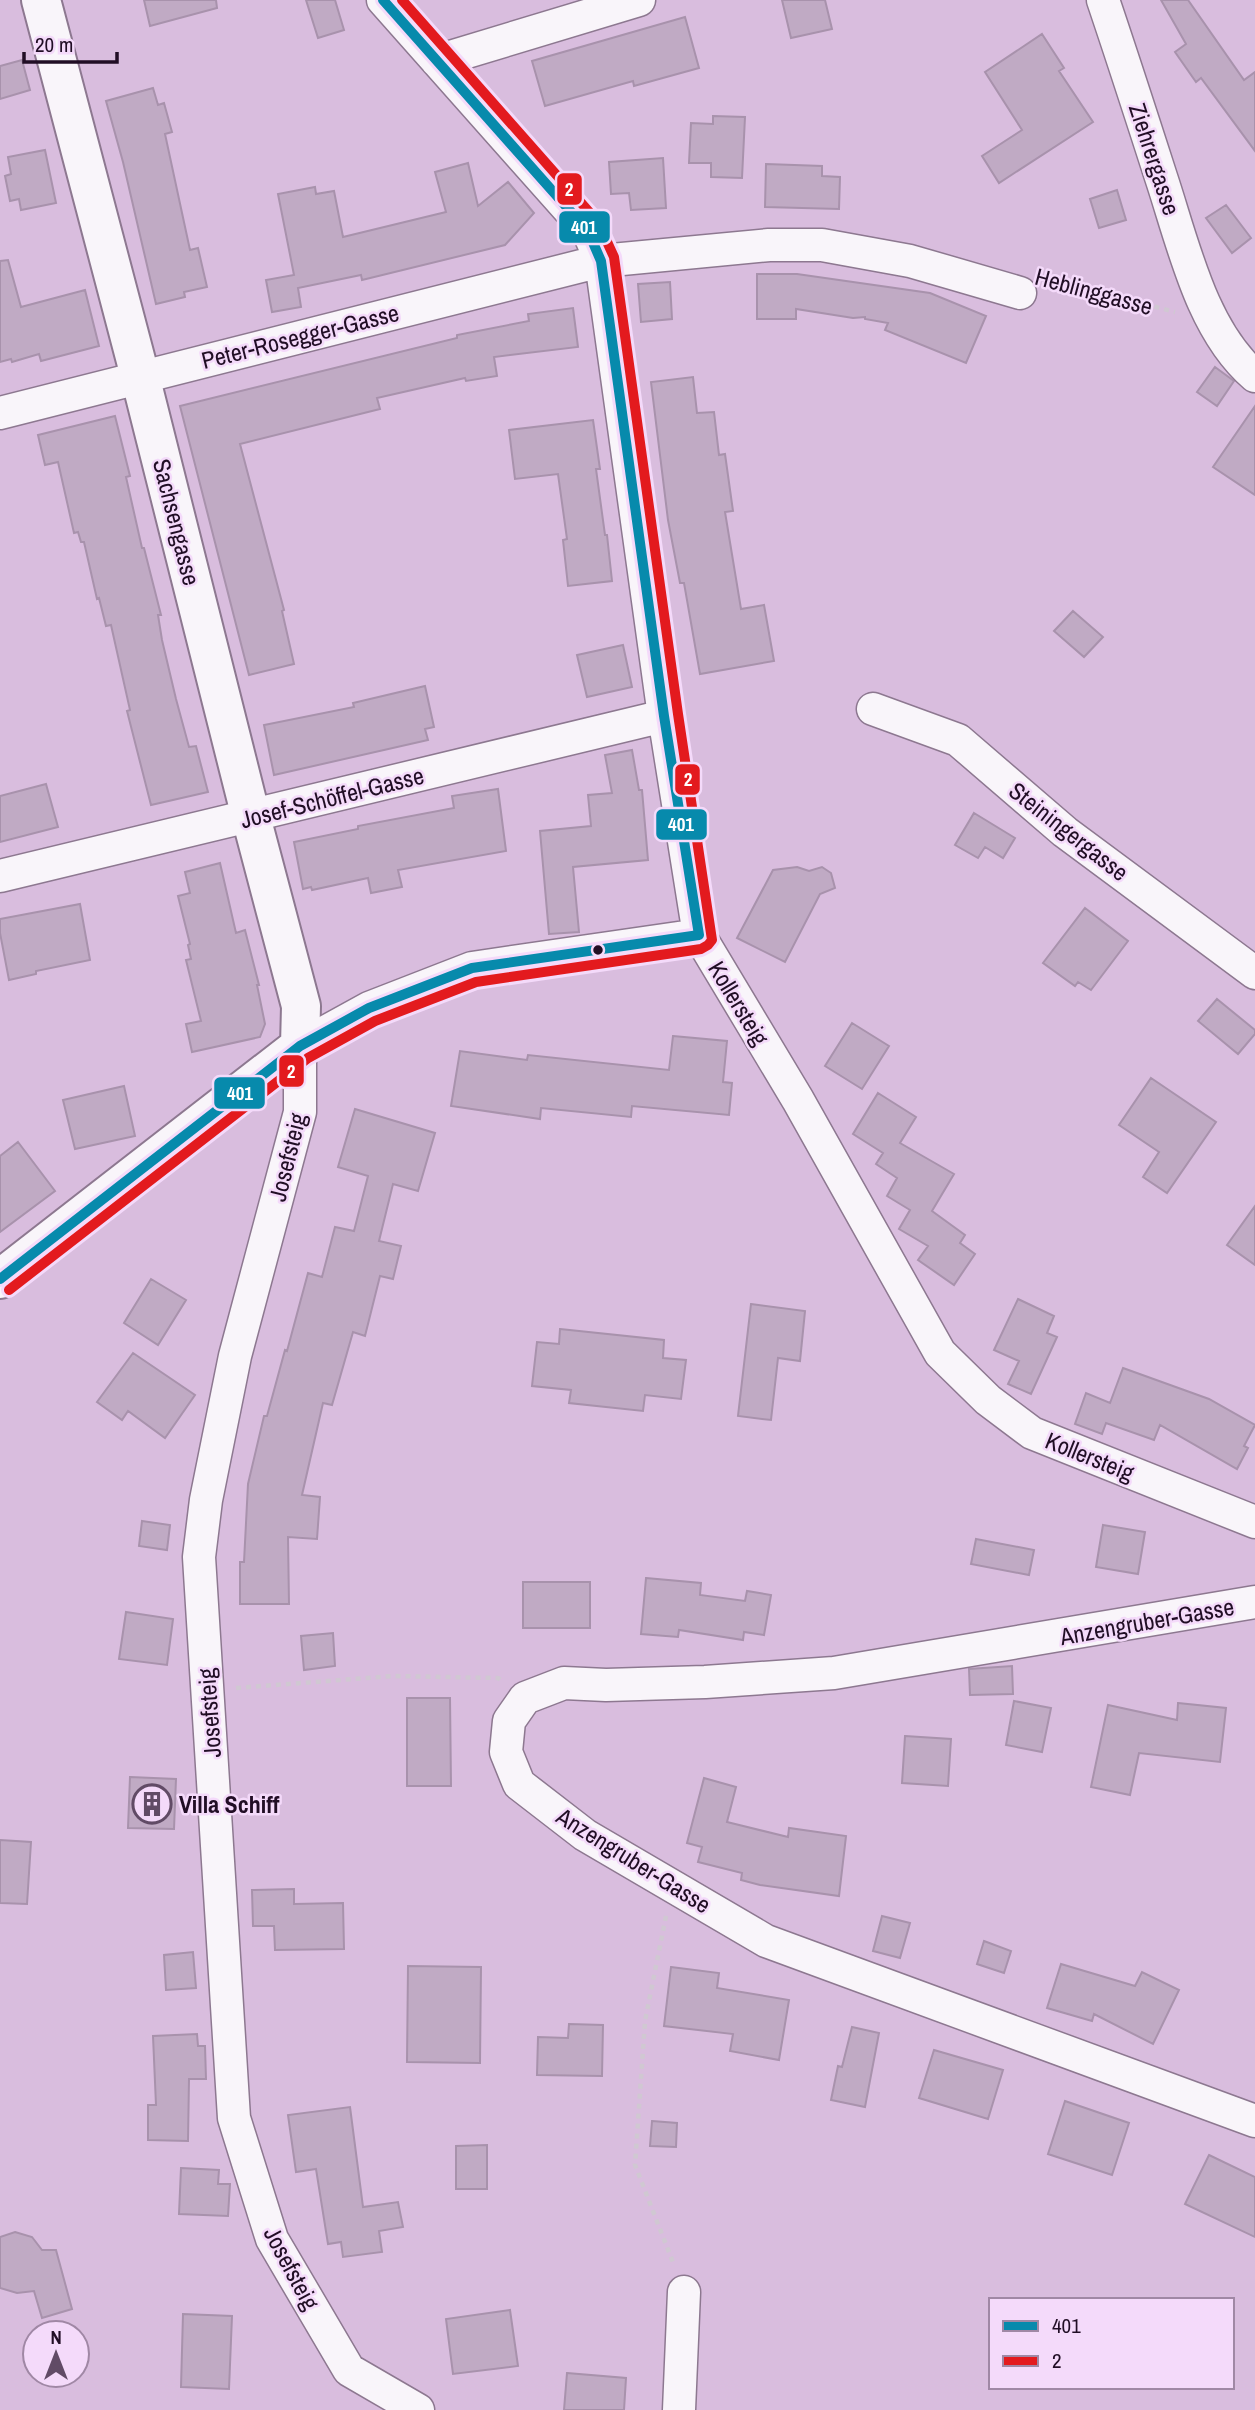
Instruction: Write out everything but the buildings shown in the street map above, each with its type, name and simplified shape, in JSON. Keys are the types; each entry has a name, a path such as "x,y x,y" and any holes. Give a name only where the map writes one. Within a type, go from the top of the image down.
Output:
{"street":[{"name":"Sachsengasse","path":"41,0 301,1006 300,1046"},
{"name":"Kollersteig","path":"383,0 588,231 601,261 664,716 699,935 797,1100 940,1353 988,1400 1032,1433 1255,1521"},
{"path":"437,61 639,0"},
{"name":"Ziehrergasse","path":"1104,0 1188,262 1210,317"},
{"name":"Heblinggasse","path":"601,261 769,245 822,245 1033,285"},
{"name":"Peter-Rosegger-Gasse","path":"0,413 601,261"},
{"path":"1210,317 1238,362 1255,376"},
{"name":"Steiningergasse","path":"873,709 958,740 1065,832 1255,973"},
{"name":"Josef-Schöffel-Gasse","path":"0,876 664,716"},
{"path":"0,1279 300,1046 369,1008 472,968 699,935"},
{"name":"Josefsteig","path":"300,1046 300,1112 235,1356 206,1500 199,1557 234,2118 272,2239 349,2370 418,2410"},
{"name":"Anzengruber-Gasse","path":"1255,1602 834,1673 705,1682 606,1685 564,1683 525,1698 509,1721 506,1752 519,1784 585,1835 765,1941 1255,2121"},
{"path":"679,2410 684,2292"}],"path":[{"name":"Heblinggasse","path":"1033,285 1210,317"},
{"path":"237,1688 393,1676 498,1678 525,1698"},
{"path":"671,1886 645,2021 635,2165 684,2292"}],"transit line":[{"name":"401","path":"0,1279 300,1046 369,1008 472,968 699,935 664,716 601,261 588,231 383,0"},
{"name":"2","path":"9,1290 308,1058 375,1021 476,982 701,949 712,940 614,257 598,222 402,0"}],"place":[{"name":"Villa Schiff","path":"152,1804"}]}
